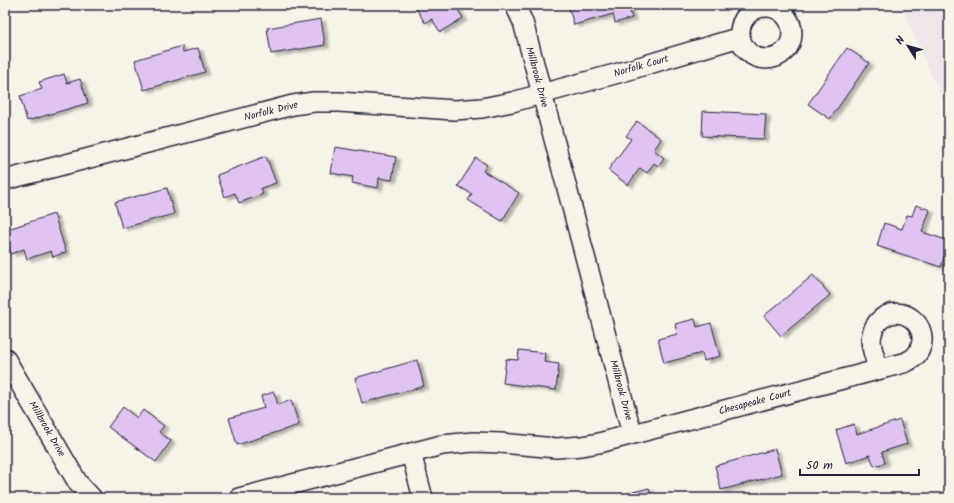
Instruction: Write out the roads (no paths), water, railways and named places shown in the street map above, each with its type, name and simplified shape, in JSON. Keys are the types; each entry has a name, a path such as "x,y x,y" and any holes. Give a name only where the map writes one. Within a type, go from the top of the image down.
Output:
{"street":[{"name":"Millbrook Drive","path":"239,498 442,445 473,442 556,448 582,446 632,434 523,22 515,5"},
{"name":"Norfolk Court","path":"542,94 740,37"},
{"name":"Norfolk Drive","path":"5,180 293,105 314,102 338,102 454,110 482,108 542,94"},
{"name":"Millbrook Drive","path":"5,358 78,483 92,498"},
{"name":"Chesapeake Court","path":"632,434 878,369"},
{"path":"411,453 423,498"}]}
